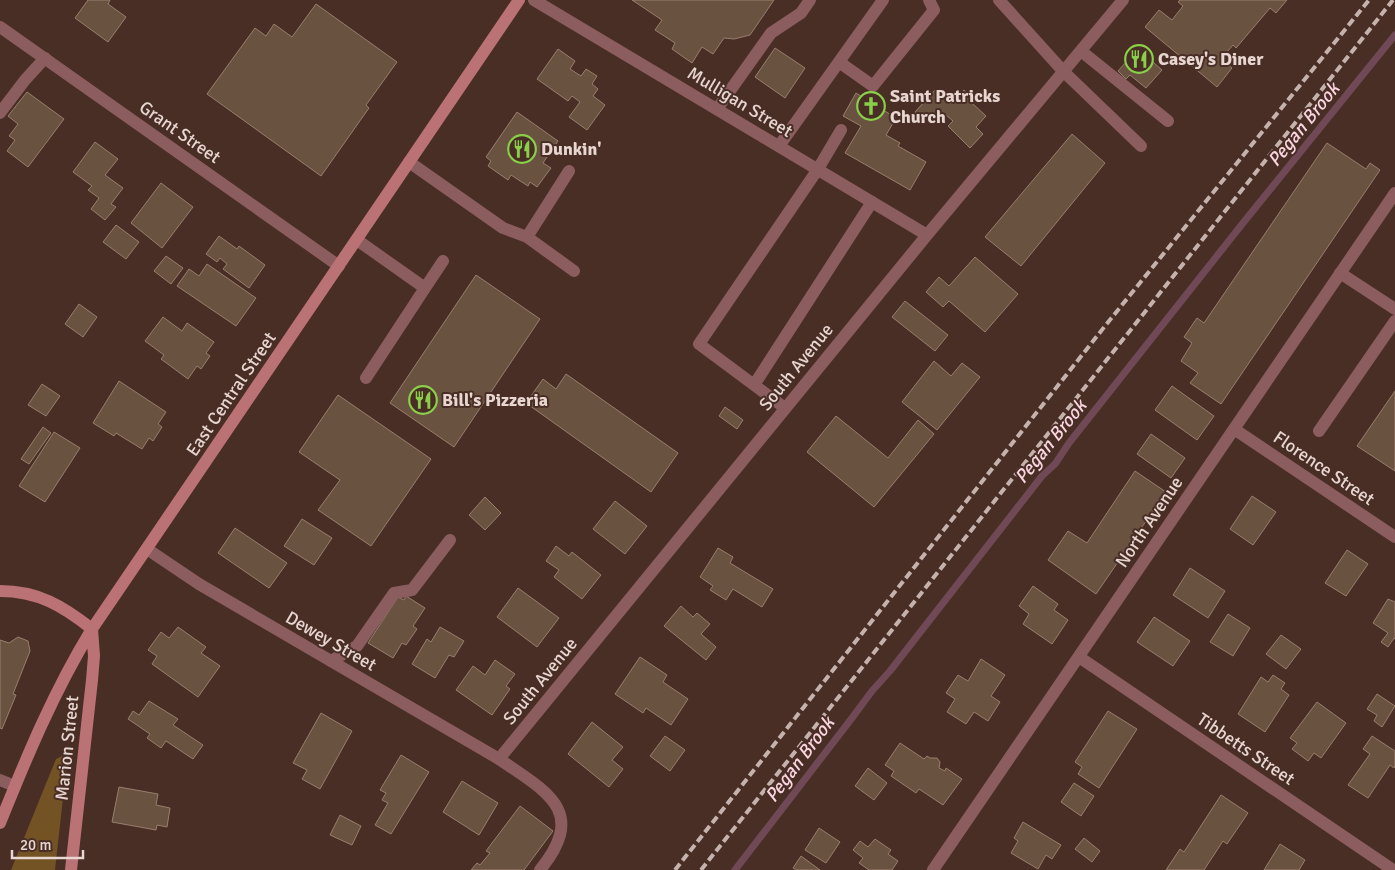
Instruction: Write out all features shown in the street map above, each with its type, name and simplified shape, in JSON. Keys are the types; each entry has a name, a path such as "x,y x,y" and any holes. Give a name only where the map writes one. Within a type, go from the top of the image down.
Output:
{"main road":[{"name":"East Central Street","path":"0,823 51,702 70,664 92,629 519,0"},
{"path":"0,591 31,595 56,603 74,614 92,629"},
{"name":"Marion Street","path":"72,870 94,656 92,629"}],"street":[{"name":"Mulligan Street","path":"534,0 927,235"},
{"path":"717,109 771,33 801,13 810,0"},
{"path":"779,146 883,0"},
{"path":"839,62 874,86 934,10 929,0"},
{"path":"999,0 1063,71 1142,146"},
{"name":"South Avenue","path":"499,759 927,235 1123,0"},
{"name":"Grant Street","path":"0,27 339,266"},
{"path":"1081,51 1168,122"},
{"path":"0,113 25,80 45,58"},
{"path":"785,408 699,344 818,169 841,130"},
{"path":"410,162 503,228 527,237 574,271"},
{"path":"527,237 569,171"},
{"name":"North Avenue","path":"933,870 1395,193"},
{"path":"754,385 872,202"},
{"path":"356,240 425,288"},
{"path":"366,378 443,261"},
{"path":"1340,273 1395,309"},
{"path":"1319,431 1395,321"},
{"name":"Florence Street","path":"1234,429 1395,537"},
{"path":"330,661 357,646 394,593 412,590 450,540"},
{"name":"Dewey Street","path":"147,549 199,584 499,759 546,793 556,804 561,817 562,830 558,845 540,870"},
{"name":"Tibbetts Street","path":"1079,657 1393,870"},
{"path":"0,780 15,786"}],"shaded area":[{"path":"62,756 67,759 67,762 55,870 11,870 56,759"}],"building":[{"path":"88,0 110,0 108,4 126,17 108,42 75,18"},
{"path":"632,0 774,0 750,35 734,39 724,38 713,54 702,47 692,63 672,49 675,43 655,30 662,20"},
{"path":"1180,0 1287,0 1276,13 1270,8 1236,48 1233,45 1221,59 1232,68 1217,87 1145,27 1159,10 1172,20 1183,6 1178,2"},
{"path":"316,4 397,62 366,105 369,108 321,176 207,94 255,28 266,36 274,24 292,37"},
{"path":"775,48 805,68 785,98 755,77"},
{"path":"558,49 575,61 570,69 581,76 586,69 597,76 592,84 598,89 593,96 605,105 587,130 569,117 580,102 572,96 568,101 537,79"},
{"name":"Casey's Diner","path":"1138,49 1162,70 1146,88 1130,75 1126,79 1118,71"},
{"path":"935,90 950,104 964,90 974,100 972,103 986,116 976,127 983,134 970,148 948,126 953,121 946,115 938,123 928,114 923,119 915,112"},
{"path":"27,92 64,119 28,167 7,151 15,140 9,136 18,124 8,116"},
{"path":"856,93 896,118 886,135 900,143 898,146 926,162 910,190 845,153 861,126 843,116"},
{"name":"Dunkin'","path":"517,112 558,141 543,163 551,168 537,187 530,182 528,186 511,175 508,180 488,166 491,161 486,157"},
{"path":"1072,134 1105,163 1021,266 985,237"},
{"path":"95,142 118,159 105,175 123,188 111,204 116,207 105,220 91,209 99,198 88,190 92,186 73,172"},
{"path":"1327,143 1366,169 1370,163 1380,170 1221,404 1190,383 1198,373 1181,361 1192,343 1184,337 1197,318 1204,323"},
{"path":"161,183 193,207 162,248 131,223"},
{"path":"116,225 139,242 126,259 103,242"},
{"path":"219,236 237,249 239,246 265,265 249,288 223,269 227,264 220,258 217,262 206,254"},
{"path":"166,256 183,268 171,284 154,271"},
{"path":"975,257 1018,294 985,332 949,301 943,307 926,292 939,277 949,286"},
{"path":"207,264 256,298 236,326 177,286 189,269 199,276"},
{"path":"476,275 540,319 454,447 390,403"},
{"path":"905,301 948,335 935,351 892,317"},
{"path":"79,304 97,317 83,337 65,324"},
{"path":"163,317 182,331 187,323 214,342 206,353 210,356 201,369 197,366 188,379 161,359 164,355 145,341"},
{"path":"934,361 951,376 962,363 980,377 937,430 902,402"},
{"path":"566,374 678,453 651,492 526,403 543,379 556,389"},
{"path":"119,381 166,412 158,424 162,427 153,441 149,438 142,449 116,433 114,436 93,423"},
{"path":"42,384 60,396 46,416 28,405"},
{"path":"1172,386 1214,416 1197,440 1155,410"},
{"path":"1395,391 1395,471 1357,446"},
{"path":"338,395 431,459 371,546 318,510 340,480 299,452"},
{"path":"725,407 743,420 737,429 719,416"},
{"path":"836,416 888,458 918,420 934,434 874,507 807,452"},
{"path":"43,427 51,433 29,464 21,459"},
{"path":"54,432 80,448 45,502 19,486"},
{"path":"1151,434 1185,458 1171,478 1137,454"},
{"path":"1135,471 1166,492 1096,594 1048,560 1068,531 1087,543"},
{"path":"1252,496 1276,512 1253,545 1230,529"},
{"path":"485,497 501,513 485,530 469,515"},
{"path":"615,501 647,526 625,554 593,529"},
{"path":"302,519 332,538 314,565 284,546"},
{"path":"235,528 287,563 269,588 218,553"},
{"path":"556,546 569,556 572,552 601,575 582,599 554,577 559,570 546,561"},
{"path":"718,548 733,557 730,563 773,589 762,607 733,589 726,600 710,590 713,586 700,577"},
{"path":"1347,550 1368,564 1346,596 1325,583"},
{"path":"1190,568 1225,591 1208,618 1173,595"},
{"path":"1033,586 1058,604 1054,610 1068,620 1052,644 1023,624 1029,614 1019,606"},
{"path":"518,588 559,618 537,647 497,617"},
{"path":"406,596 425,608 413,626 417,629 406,645 402,643 393,658 368,643 398,597 404,600"},
{"path":"1388,599 1395,602 1395,639 1388,647 1381,642 1388,633 1373,623"},
{"path":"681,606 693,617 697,613 710,624 701,634 716,647 706,660 664,626"},
{"path":"1228,614 1250,628 1233,656 1210,642"},
{"path":"1154,617 1190,641 1173,666 1137,642"},
{"path":"178,627 206,647 201,653 220,666 198,697 152,664 157,656 148,650 161,632 169,638"},
{"path":"440,627 464,641 454,657 449,655 435,678 412,664 427,639 431,642"},
{"path":"1281,635 1301,649 1286,669 1266,654"},
{"path":"18,637 28,641 30,651 13,694 16,695 2,729 0,728 0,640 9,643"},
{"path":"640,657 667,675 663,682 688,699 671,725 646,708 643,713 615,694"},
{"path":"981,659 1005,675 991,696 1000,702 988,721 974,712 966,724 947,712 955,699 946,693 958,675 968,681"},
{"path":"495,660 515,674 506,686 510,689 492,715 456,690 473,666 485,675"},
{"path":"1273,675 1285,683 1281,689 1289,695 1265,732 1238,714 1261,677 1268,682"},
{"path":"1377,694 1395,706 1382,727 1374,721 1377,715 1367,709"},
{"path":"149,701 178,719 173,725 203,745 193,759 166,741 161,748 147,738 150,734 128,719 133,711 139,715"},
{"path":"1317,702 1346,723 1321,758 1314,753 1308,761 1292,749 1297,743 1290,738"},
{"path":"1108,711 1137,729 1099,788 1078,774 1082,767 1075,762"},
{"path":"321,713 352,731 320,789 302,779 307,770 293,763"},
{"path":"592,722 623,747 612,760 623,769 609,787 568,754"},
{"path":"665,736 685,750 670,771 650,756"},
{"path":"1372,736 1395,751 1395,766 1394,768 1390,765 1368,798 1348,785 1370,754 1363,749"},
{"path":"900,743 924,759 927,756 937,758 940,762 939,768 945,771 946,768 962,779 943,805 919,789 916,793 891,776 894,771 885,765"},
{"path":"401,755 429,772 391,834 375,825 388,803 382,800 386,793 380,790"},
{"path":"868,768 887,783 874,800 855,786"},
{"path":"462,781 498,803 479,835 443,812"},
{"path":"1074,783 1094,796 1081,816 1061,802"},
{"path":"119,787 158,794 156,805 170,808 167,827 157,825 156,830 112,822"},
{"path":"1221,795 1248,813 1227,844 1223,841 1204,870 1166,870 1180,849 1184,852"},
{"path":"520,806 553,831 524,870 471,870 477,863 480,865 490,853 486,851"},
{"path":"340,815 361,826 352,845 330,835"},
{"path":"1023,822 1061,845 1052,859 1046,855 1038,869 1011,853 1018,841 1014,838"},
{"path":"819,828 840,842 826,863 805,850"},
{"path":"1084,838 1100,851 1092,862 1075,849"},
{"path":"875,839 891,850 888,854 898,861 892,870 869,870 859,863 863,858 853,850 860,841 868,847"},
{"path":"1280,844 1305,860 1299,870 1264,870"},
{"path":"801,856 820,870 797,870 793,868"}],"waterway":[{"name":"Pegan Brook","path":"735,870 872,691 890,671 1042,476 1055,464 1069,443 1243,223 1395,35"}],"railway":[{"path":"675,870 1105,326 1369,0"},
{"path":"701,870 1393,0"}],"place":[{"name":"Casey's Diner","path":"1139,59"},
{"name":"Saint Patricks Church","path":"871,106"},
{"name":"Dunkin'","path":"522,149"},
{"name":"Bill's Pizzeria","path":"423,400"}]}
